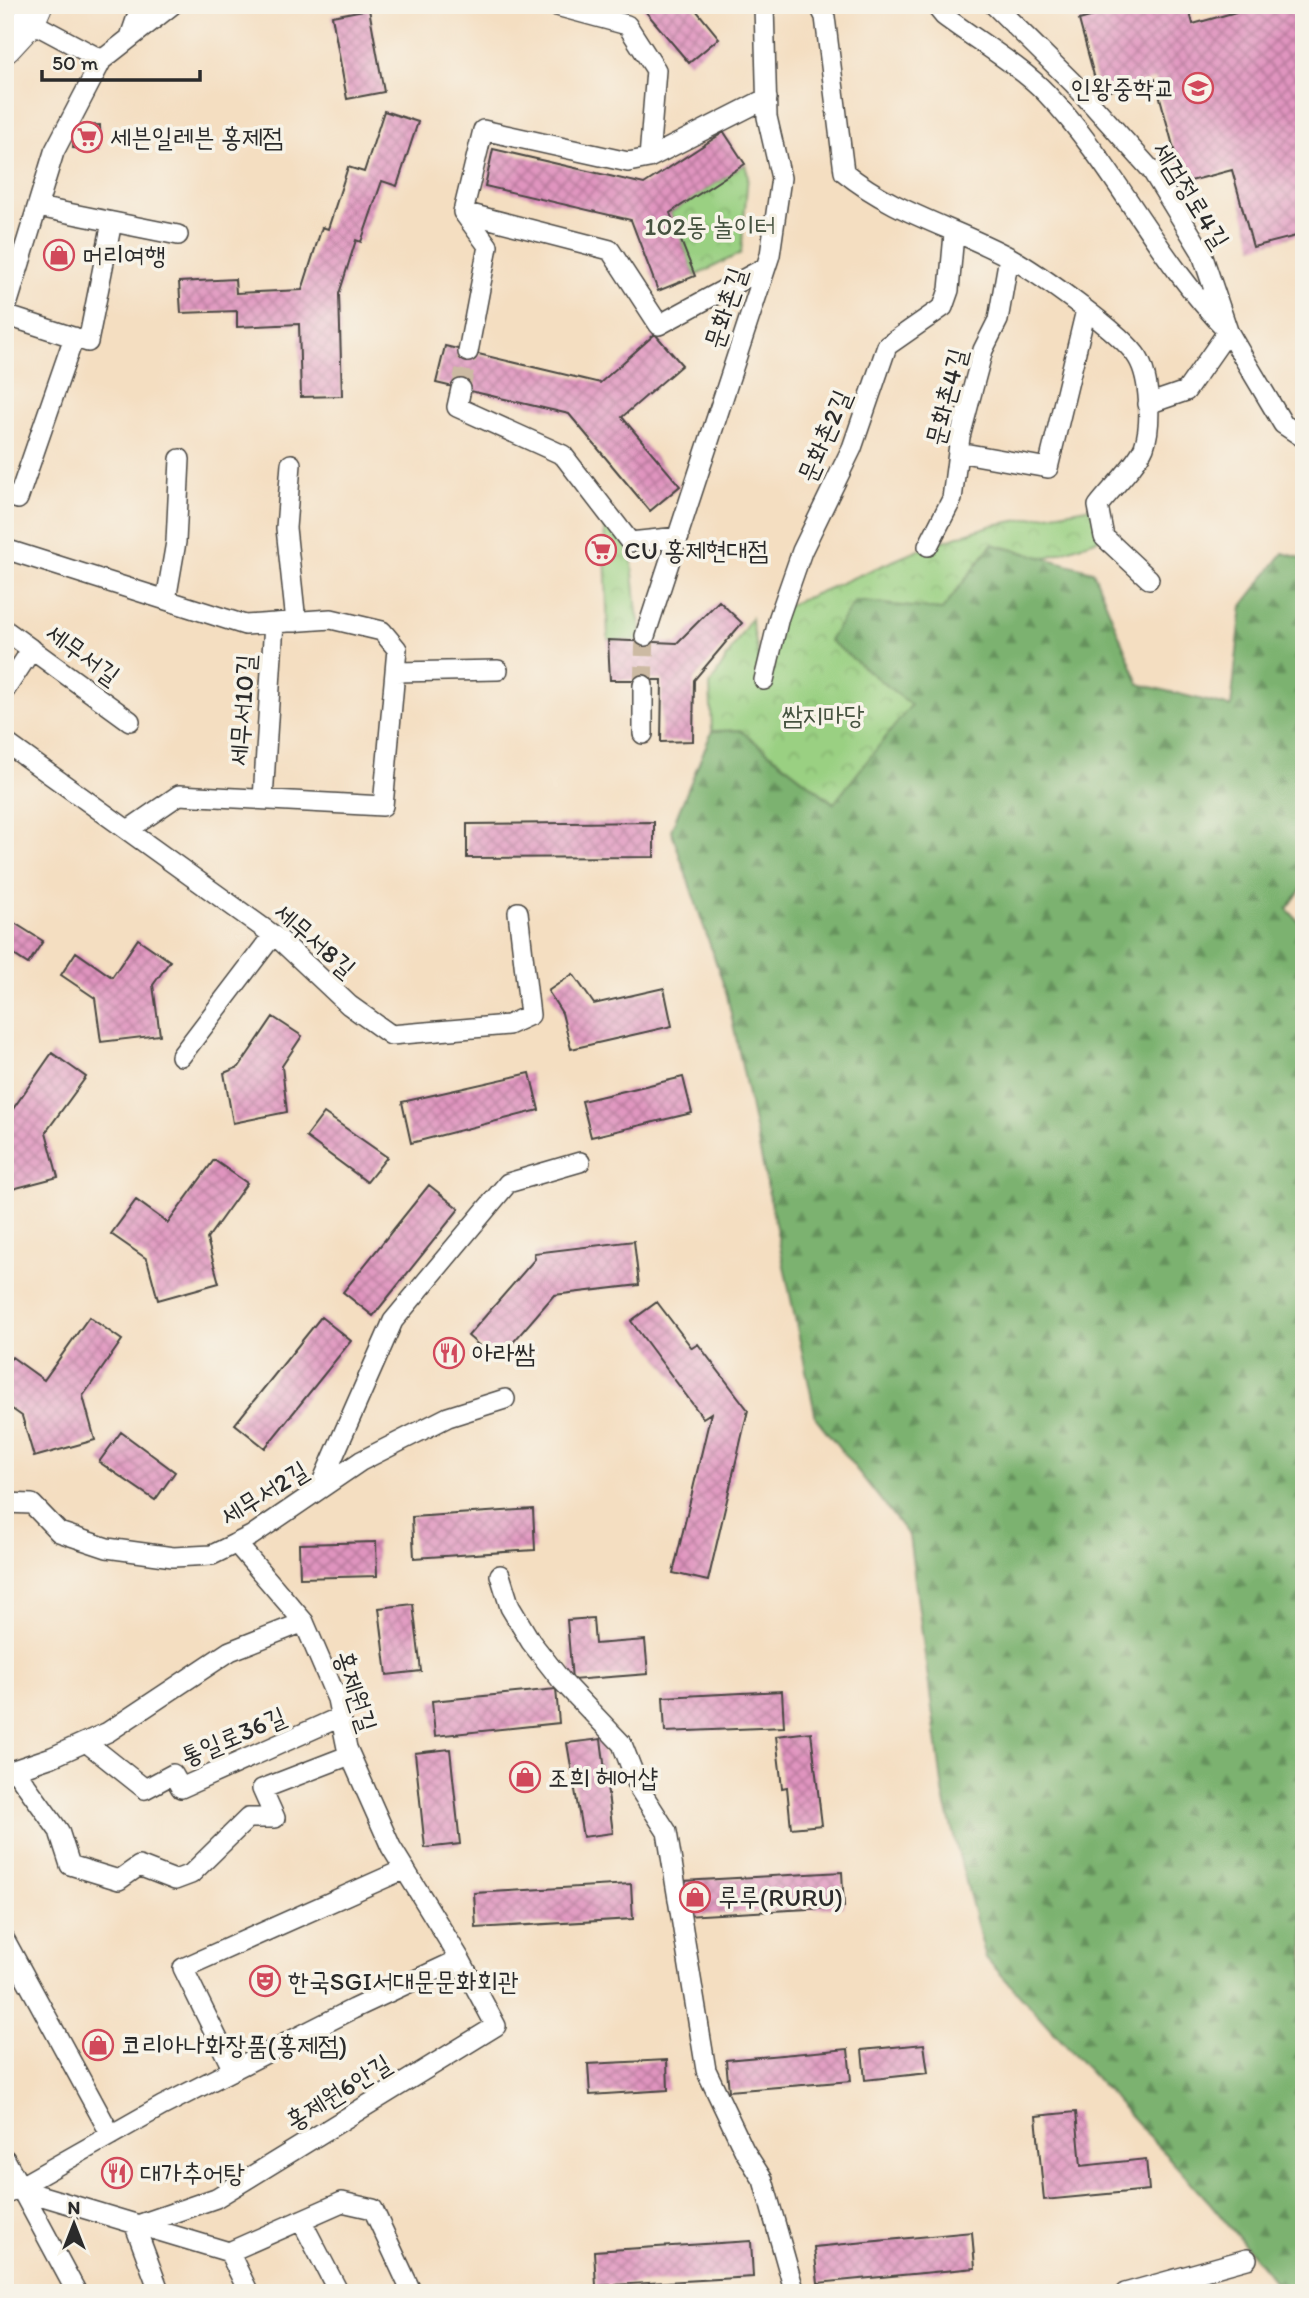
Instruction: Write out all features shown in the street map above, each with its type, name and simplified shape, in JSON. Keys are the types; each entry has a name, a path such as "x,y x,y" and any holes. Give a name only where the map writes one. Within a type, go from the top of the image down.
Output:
{"main road":[{"path":"5,47 32,13"}],"street":[{"path":"130,38 141,5"},
{"path":"113,222 88,342 5,314 54,152 102,60 172,5"},
{"path":"554,5 627,26 656,70 649,158"},
{"name":"문화촌길","path":"645,636 646,612 679,537 766,267 781,178 767,117 764,5"},
{"path":"819,5 825,17 844,172 867,191 897,209 1009,257 1086,310 1138,357 1148,383 1143,447 1098,506 1104,537 1149,579"},
{"path":"935,5 944,16 1045,92 1196,298 1228,331 1186,391 1148,404"},
{"name":"세검정로4길","path":"994,5 1073,83 1152,171 1201,251 1228,331 1283,424 1304,439"},
{"path":"32,13 102,60"},
{"path":"463,212 483,130 628,162 649,158 767,98"},
{"path":"38,207 178,235"},
{"path":"463,212 610,250 659,326 766,267"},
{"path":"463,212 488,246 468,352"},
{"name":"문화촌2길","path":"764,680 779,617 798,563 835,479 852,448 887,346 943,307 949,290 954,234"},
{"name":"문화촌4길","path":"928,546 952,499 958,452 983,350 998,320 1009,257"},
{"path":"958,452 1048,468 1086,310"},
{"path":"5,495 18,499 74,337"},
{"path":"461,389 457,407 563,455 630,542 679,537"},
{"path":"166,600 176,542 180,459"},
{"path":"290,464 286,528 296,622"},
{"name":"세무서10길","path":"5,549 245,625 331,619 383,631 397,649 383,806 179,794 128,830"},
{"name":"세무서10길","path":"263,799 274,623"},
{"name":"세무서길","path":"5,629 130,721"},
{"path":"5,691 32,649"},
{"path":"396,672 498,670"},
{"path":"643,685 643,734"},
{"name":"세무서8길","path":"5,742 273,935 349,1005 391,1035 508,1025 530,1015 519,912"},
{"path":"181,1056 273,935"},
{"path":"319,1489 393,1321 508,1182 580,1162"},
{"name":"세무서2길","path":"5,1503 32,1504 59,1532 107,1548 173,1557 212,1555 236,1544 361,1461 447,1417 505,1399"},
{"name":"홍제원길","path":"236,1544 304,1622 337,1699 350,1755 391,1847 460,1959"},
{"path":"500,1575 510,1607 531,1642 561,1680 622,1744 640,1790 667,1832 706,2070 744,2150 763,2180 795,2293"},
{"path":"304,1622 230,1651 107,1732 10,1772 59,1831 70,1865 119,1880 139,1866 174,1880 191,1874 248,1818 275,1818 262,1789 350,1755"},
{"name":"통일로36길","path":"86,1742 145,1789 173,1774 181,1788 340,1717"},
{"path":"233,2070 183,1968 405,1870"},
{"path":"5,1940 111,2135"},
{"path":"12,2192 233,2070 460,1959"},
{"name":"홍제원6안길","path":"135,2226 215,2198 496,2026 460,1959"},
{"path":"5,2159 12,2192 77,2293"},
{"path":"12,2192 229,2252 342,2202 373,2210 412,2293"},
{"path":"300,2220 339,2293"},
{"path":"135,2226 160,2293"},
{"path":"229,2252 249,2293"},
{"path":"1125,2293 1247,2259"}],"green space":[{"name":"102동 놀이터","path":"745,164 748,175 741,253 695,276 670,213"},
{"name":"쌈지마당","path":"1098,506 1104,537 1045,558 992,544 942,610 855,601 829,640 911,705 834,803 740,730 712,731 710,685 751,618 763,678 782,608 928,546 993,525"},
{"path":"604,517 630,542 637,612 644,642 608,640"},
{"path":"992,544 1093,571 1139,684 1231,707 1242,606 1283,553 1304,559 1304,885 1287,909 1304,927 1304,2293 1284,2293 1210,2203 986,1958 944,1798 909,1536 816,1418 727,995 671,830 712,731 740,730 833,803 829,640 855,601 942,610"}],"building":[{"path":"640,5 692,5 719,38 689,63"},
{"name":"인왕중학교","path":"1134,5 1188,5 1193,24 1261,5 1304,5 1304,234 1253,247 1232,170 1183,183 1155,79 1099,94 1079,20"},
{"path":"369,9 384,92 347,99 332,16"},
{"path":"384,111 418,122 397,186 382,181 361,242 356,240 339,294 342,396 301,397 299,324 237,327 237,311 181,313 179,282 235,279 236,293 302,290 322,227 328,229 348,167 364,172"},
{"name":"세븐일레븐 홍제점","path":"100,125 100,149 73,148 75,126"},
{"path":"724,132 745,164 670,213 695,276 658,291 631,220 485,186 493,149 644,184"},
{"path":"655,334 682,365 622,417 680,486 650,511 569,414 436,383 445,346 600,383"},
{"path":"719,601 742,623 694,680 693,741 661,742 662,680 610,680 608,640 677,643"},
{"path":"654,822 654,857 467,858 467,824"},
{"path":"5,917 43,941 28,964 5,949"},
{"path":"138,939 170,961 153,985 160,1035 101,1042 95,998 61,975 76,952 112,977"},
{"path":"573,974 594,1004 664,988 672,1026 571,1049 562,1013 548,991"},
{"path":"273,1017 302,1036 282,1066 287,1112 233,1123 224,1073 239,1067"},
{"path":"52,1053 86,1077 46,1132 58,1177 5,1191 5,1115 8,1116"},
{"path":"530,1073 539,1110 411,1143 402,1102"},
{"path":"683,1077 692,1113 591,1137 582,1101"},
{"path":"324,1113 387,1157 367,1182 306,1137"},
{"path":"214,1160 247,1183 207,1239 219,1283 158,1300 147,1259 111,1234 136,1200 168,1223"},
{"path":"429,1185 459,1209 373,1316 343,1292"},
{"path":"634,1241 639,1285 554,1295 497,1361 468,1336 535,1259 534,1253"},
{"path":"657,1302 692,1348 698,1344 748,1410 708,1581 673,1573 711,1413 703,1418 631,1321"},
{"path":"89,1317 122,1340 83,1396 95,1440 34,1457 22,1416 5,1404 5,1366 12,1357 44,1380"},
{"path":"321,1317 351,1341 265,1448 235,1424"},
{"path":"121,1432 175,1472 155,1500 99,1462"},
{"path":"533,1509 535,1550 414,1558 412,1517"},
{"path":"376,1542 377,1576 300,1578 299,1544"},
{"path":"413,1604 421,1671 387,1675 379,1608"},
{"path":"593,1618 595,1644 645,1640 648,1674 572,1680 567,1620"},
{"path":"556,1689 559,1723 435,1736 432,1701"},
{"path":"782,1691 784,1727 665,1732 663,1697"},
{"path":"811,1732 822,1825 791,1828 787,1787 782,1788 776,1736"},
{"path":"601,1739 613,1833 583,1837 567,1743"},
{"path":"450,1749 460,1844 425,1848 415,1753"},
{"path":"842,1872 844,1907 685,1916 683,1881"},
{"path":"631,1884 633,1919 476,1928 474,1893"},
{"path":"924,2044 928,2073 865,2080 862,2050"},
{"path":"848,2049 851,2081 729,2091 726,2060"},
{"path":"667,2060 668,2090 590,2095 588,2064"},
{"path":"1076,2112 1081,2166 1146,2159 1149,2190 1044,2200 1036,2116"},
{"path":"972,2232 975,2268 818,2283 814,2247"},
{"path":"751,2241 753,2277 596,2286 594,2251"}],"tunnel":[{"path":"461,389 468,352"},
{"path":"643,685 645,636"}],"place":[{"name":"인왕중학교","path":"1198,88"},
{"name":"세븐일레븐 홍제점","path":"87,137"},
{"name":"머리여행","path":"59,255"},
{"name":"CU 홍제현대점","path":"601,550"},
{"name":"아라쌈","path":"449,1353"},
{"name":"조희 헤어샵","path":"525,1777"},
{"name":"루루(RURU)","path":"695,1897"},
{"name":"한국SGI서대문문화회관","path":"265,1981"},
{"name":"코리아나화장품(홍제점)","path":"98,2045"},
{"name":"대가추어탕","path":"117,2173"}]}
